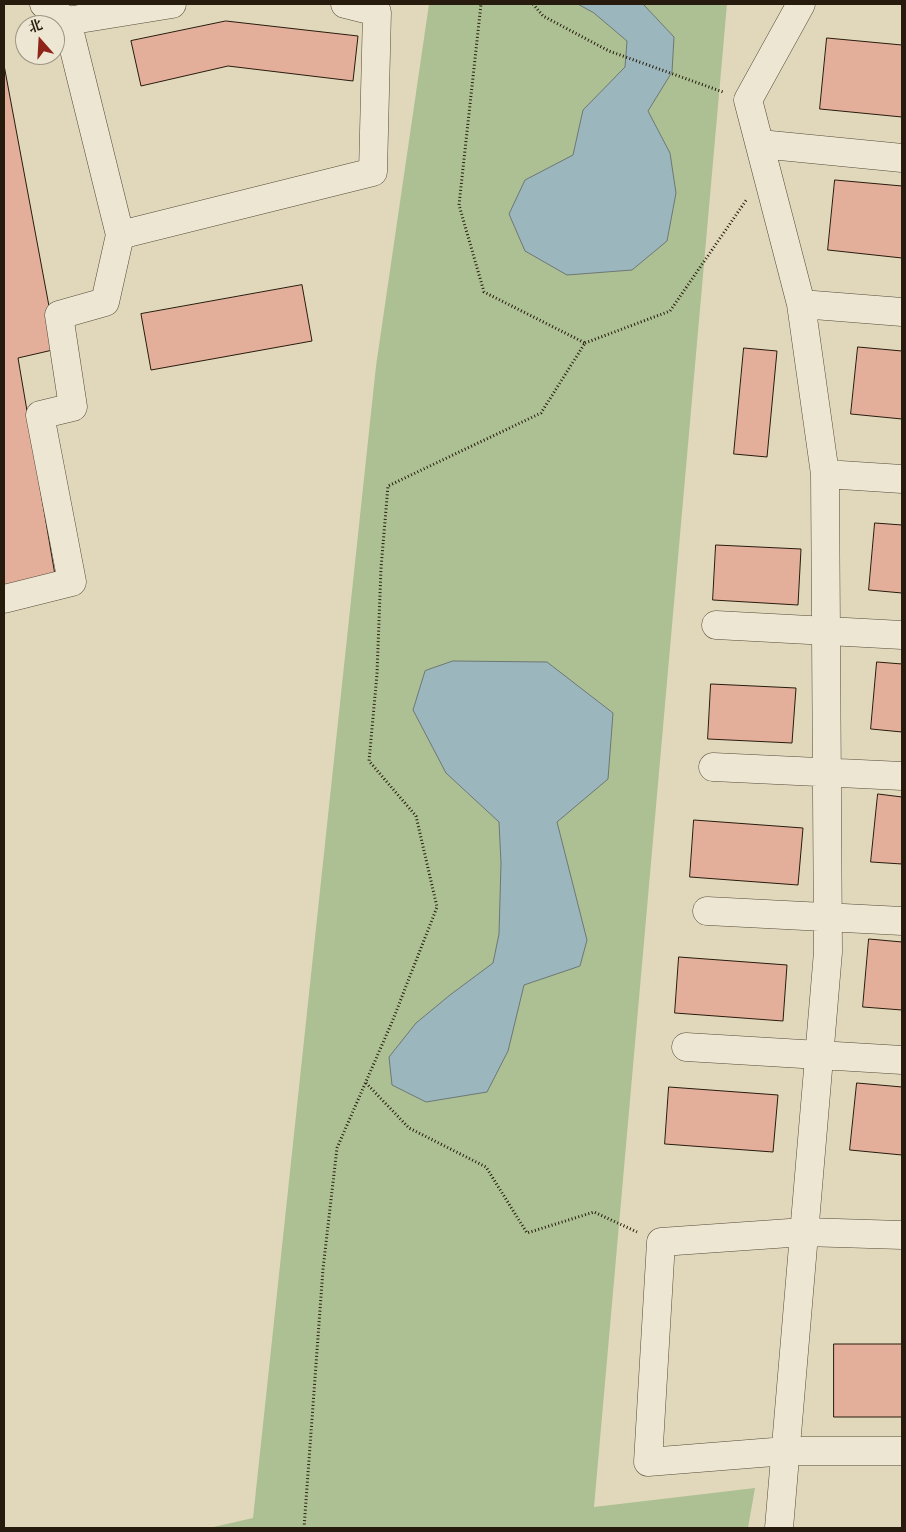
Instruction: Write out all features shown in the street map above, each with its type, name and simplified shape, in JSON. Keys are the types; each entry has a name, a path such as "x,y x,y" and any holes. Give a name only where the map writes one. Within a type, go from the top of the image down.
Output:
{"lane":[{"path":"4,599 72,582 40,415 73,407 59,315 105,302 120,236 67,21 44,4"},
{"path":"67,21 172,4"},
{"path":"120,236 373,172 377,12 345,4"},
{"path":"779,1528 828,952 824,474 802,304 748,100 801,4"},
{"path":"760,144 902,158"},
{"path":"802,304 902,312"},
{"path":"824,474 902,479"},
{"path":"716,625 902,635"},
{"path":"713,767 902,776"},
{"path":"707,911 902,920"},
{"path":"686,1047 902,1060"},
{"path":"902,1235 804,1232 661,1242 648,1462 786,1451 902,1451"}],"path":[{"path":"480,4 459,206 484,292 585,343"},
{"path":"533,4 542,16 609,51 748,100"},
{"path":"304,1528 323,1269 337,1148 392,1022 437,907 416,816 369,761 377,674 381,568 388,486 541,413 585,343 670,311 767,170"},
{"path":"366,1083 409,1128 486,1167 527,1233 594,1212 661,1242"}],"green space":[{"path":"429,4 727,4 594,1507 755,1488 748,1528 209,1528 253,1518 376,366"}],"water":[{"path":"578,4 643,4 674,37 672,72 648,111 670,153 676,193 667,241 632,270 567,275 525,251 509,214 525,180 573,155 583,110 625,67 627,41 594,13"},
{"path":"453,661 547,662 613,713 608,779 557,822 587,940 580,966 524,985 508,1051 487,1092 426,1102 392,1085 389,1057 416,1023 493,963 499,934 501,863 499,822 446,773 413,710 425,671"}],"building":[{"path":"226,21 358,36 353,81 228,66 141,86 131,41"},
{"path":"827,38 902,45 902,117 820,109"},
{"path":"4,65 57,349 18,358 55,575 4,586"},
{"path":"835,180 902,186 902,258 828,250"},
{"path":"302,285 312,341 151,370 141,314"},
{"path":"858,347 902,351 902,419 851,414"},
{"path":"744,348 777,351 767,457 734,454"},
{"path":"875,523 902,525 902,593 869,590"},
{"path":"716,545 801,549 798,605 713,600"},
{"path":"877,662 902,664 902,732 871,729"},
{"path":"711,684 796,688 792,743 708,739"},
{"path":"878,794 902,797 902,864 871,862"},
{"path":"694,820 803,828 798,885 690,877"},
{"path":"869,939 902,942 902,1010 863,1007"},
{"path":"679,957 787,965 783,1021 675,1013"},
{"path":"857,1083 902,1087 902,1155 850,1150"},
{"path":"669,1087 778,1095 773,1152 665,1144"},
{"path":"834,1344 902,1344 902,1417 834,1417"}]}
